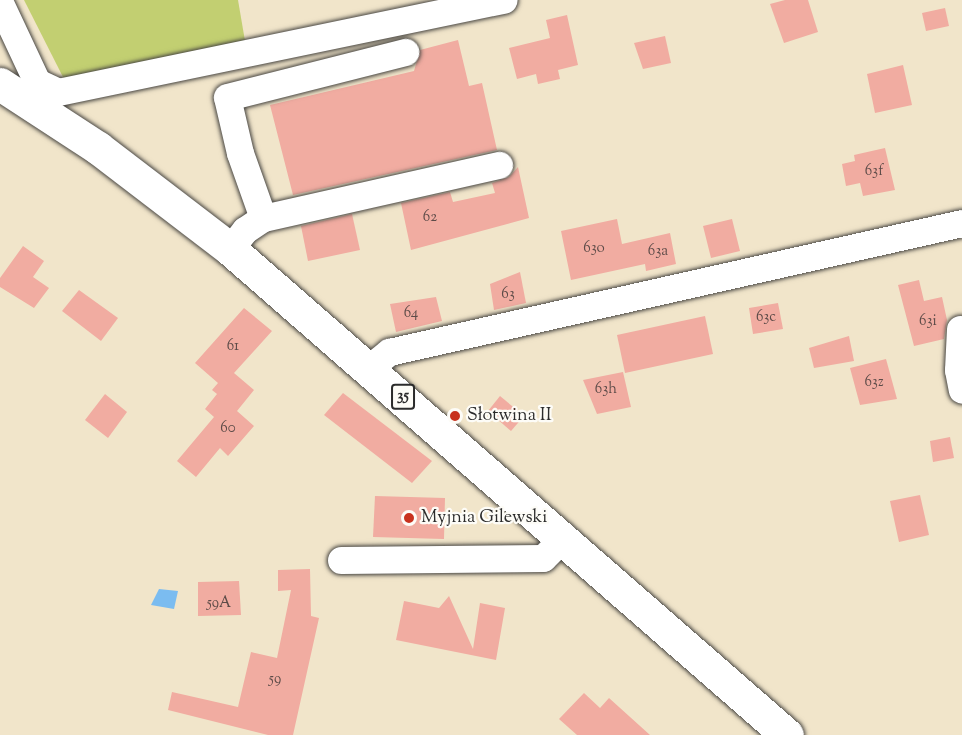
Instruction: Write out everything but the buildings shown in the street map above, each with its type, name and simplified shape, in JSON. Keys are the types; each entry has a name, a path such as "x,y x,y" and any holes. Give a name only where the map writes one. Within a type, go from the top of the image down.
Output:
{"main road":[{"name":"35","path":"0,84 54,104 231,249 564,537 787,735"}],"street":[{"path":"0,3 37,82 54,104 504,0"},
{"path":"263,218 240,153 227,97 405,52"},
{"path":"231,249 245,230 263,218 499,165"},
{"path":"369,368 389,352 962,223"},
{"path":"960,329 958,370 962,390"},
{"path":"341,560 543,558 564,537"}],"green space":[{"path":"24,0 238,0 245,41 64,79"}],"water":[{"path":"159,589 178,591 174,609 151,605"}],"place":[{"name":"Słotwina II","path":"455,416"},
{"name":"Myjnia Gilewski","path":"409,518"}]}
